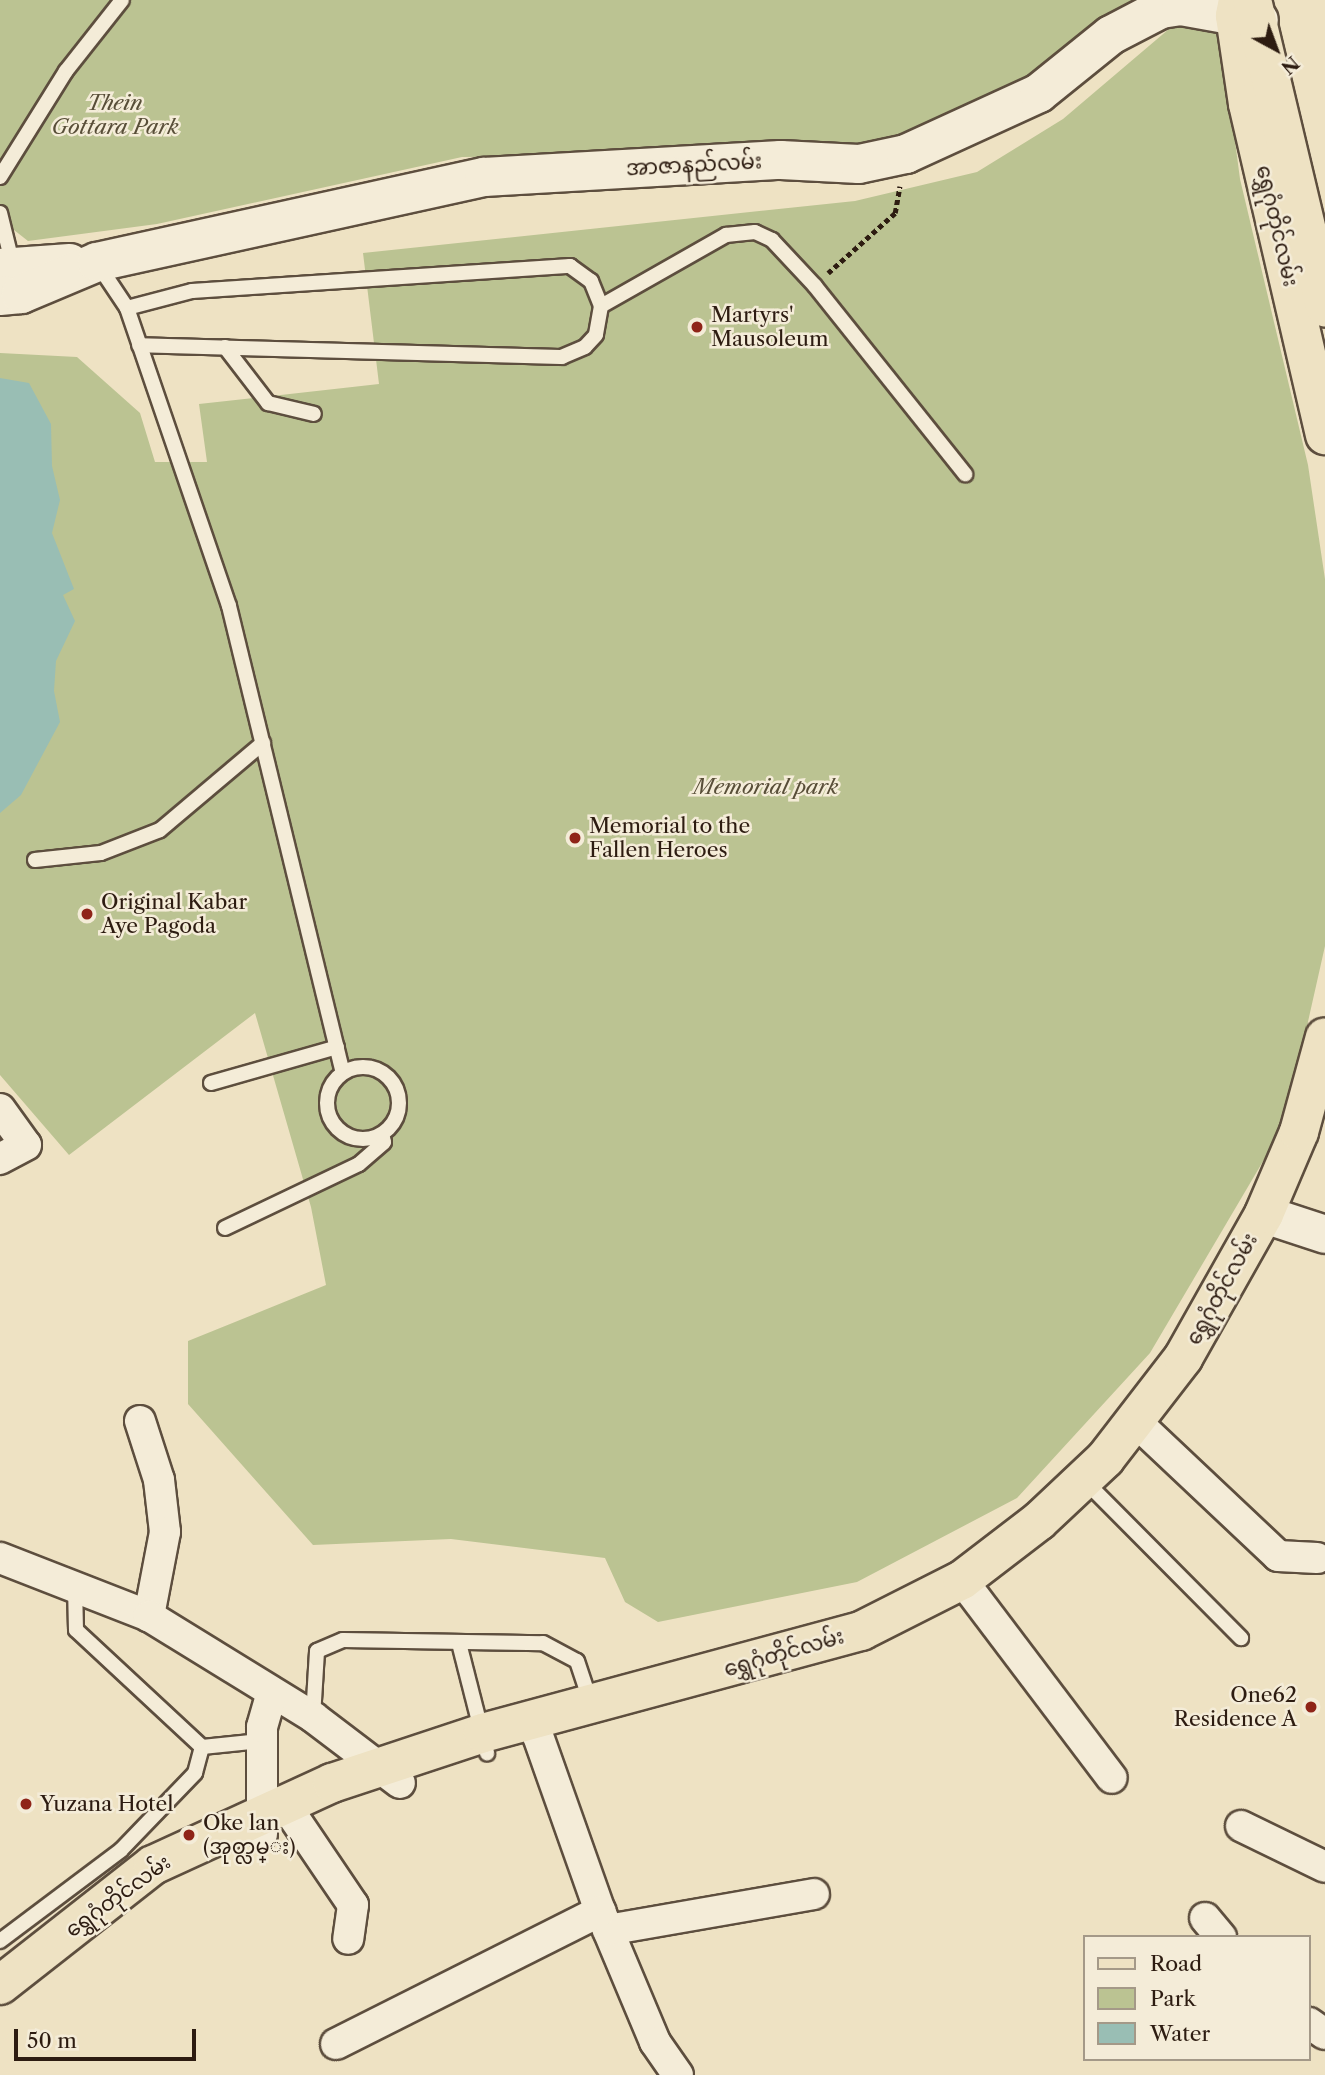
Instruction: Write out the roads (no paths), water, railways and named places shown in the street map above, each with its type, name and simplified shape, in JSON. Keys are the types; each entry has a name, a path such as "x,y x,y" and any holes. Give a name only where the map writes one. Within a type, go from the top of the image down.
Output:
{"main road":[{"path":"1111,35 1139,0"},
{"name":"အာဇာနည်လမ်း","path":"9,281 484,177 781,160 859,164 906,154 1039,93 1111,35 1171,8 1246,9"},
{"name":"ရွှေဂုံတိုင်လမ်း","path":"1246,9 1325,307"},
{"name":"ရွှေဂုံတိုင်လမ်း","path":"1246,9 1246,94 1325,435"},
{"name":"ရွှေဂုံတိုင်လမ်း","path":"1275,1218 1325,1037"},
{"name":"ရွှေဂုံတိုင်လမ်း","path":"0,2010 11,1969 144,1900 276,1818 389,1775 538,1727 833,1660 899,1633 968,1587 1091,1487 1144,1429 1238,1310 1275,1218 1325,1119"}],"street":[{"path":"0,1109 26,1145 0,1159"},
{"path":"1275,1218 1325,1234"},
{"path":"140,1421 159,1480 165,1532 149,1616"},
{"path":"1144,1429 1278,1556 1317,1558"},
{"path":"0,1558 75,1584 149,1616 313,1717 389,1775"},
{"path":"968,1587 1112,1778"},
{"path":"272,1692 261,1741 276,1818 354,1905 348,1939"},
{"path":"538,1727 604,1921 655,2042 678,2075"},
{"path":"1241,1826 1325,1867"},
{"path":"336,2044 604,1921 814,1894"}],"lane":[{"path":"0,177 66,71 121,0"},
{"path":"0,213 9,281"},
{"path":"601,306 702,246 742,232 772,240 815,286 965,474"},
{"path":"97,262 127,308 229,606 343,1072"},
{"path":"127,308 192,291 570,266 591,281 601,306 596,335 585,347 562,356 139,345"},
{"path":"225,347 268,403 314,414"},
{"path":"35,860 101,853 160,830 263,743"},
{"path":"211,1083 337,1047"},
{"path":"376,1069 393,1084 399,1106 382,1134 360,1140 332,1123 326,1101 335,1080 343,1072 376,1069"},
{"path":"225,1228 359,1164 384,1142 382,1134"},
{"path":"1091,1487 1241,1638"},
{"path":"75,1584 76,1630 202,1746 261,1741"},
{"path":"313,1717 317,1651 343,1640 543,1643 577,1661 595,1712"},
{"path":"459,1643 485,1743"},
{"path":"11,1969 195,1773 202,1746"}],"water":[{"path":"0,378 29,383 51,424 52,466 60,500 52,533 74,589 63,595 75,621 56,661 54,691 60,722 21,795 0,813"}],"place":[{"name":"Martyrs' Mausoleum","path":"697,327"},
{"name":"Memorial to the Fallen Heroes","path":"575,838"},
{"name":"Original Kabar Aye Pagoda","path":"87,914"},
{"name":"One62 Residence A","path":"1311,1707"},
{"name":"Yuzana Hotel","path":"26,1804"},
{"name":"Oke lan (အုတ္လမ္း)","path":"189,1835"}],"park label":[{"name":"Thein Gottara Park","path":"115,115"},
{"name":"Memorial park","path":"766,787"}]}
